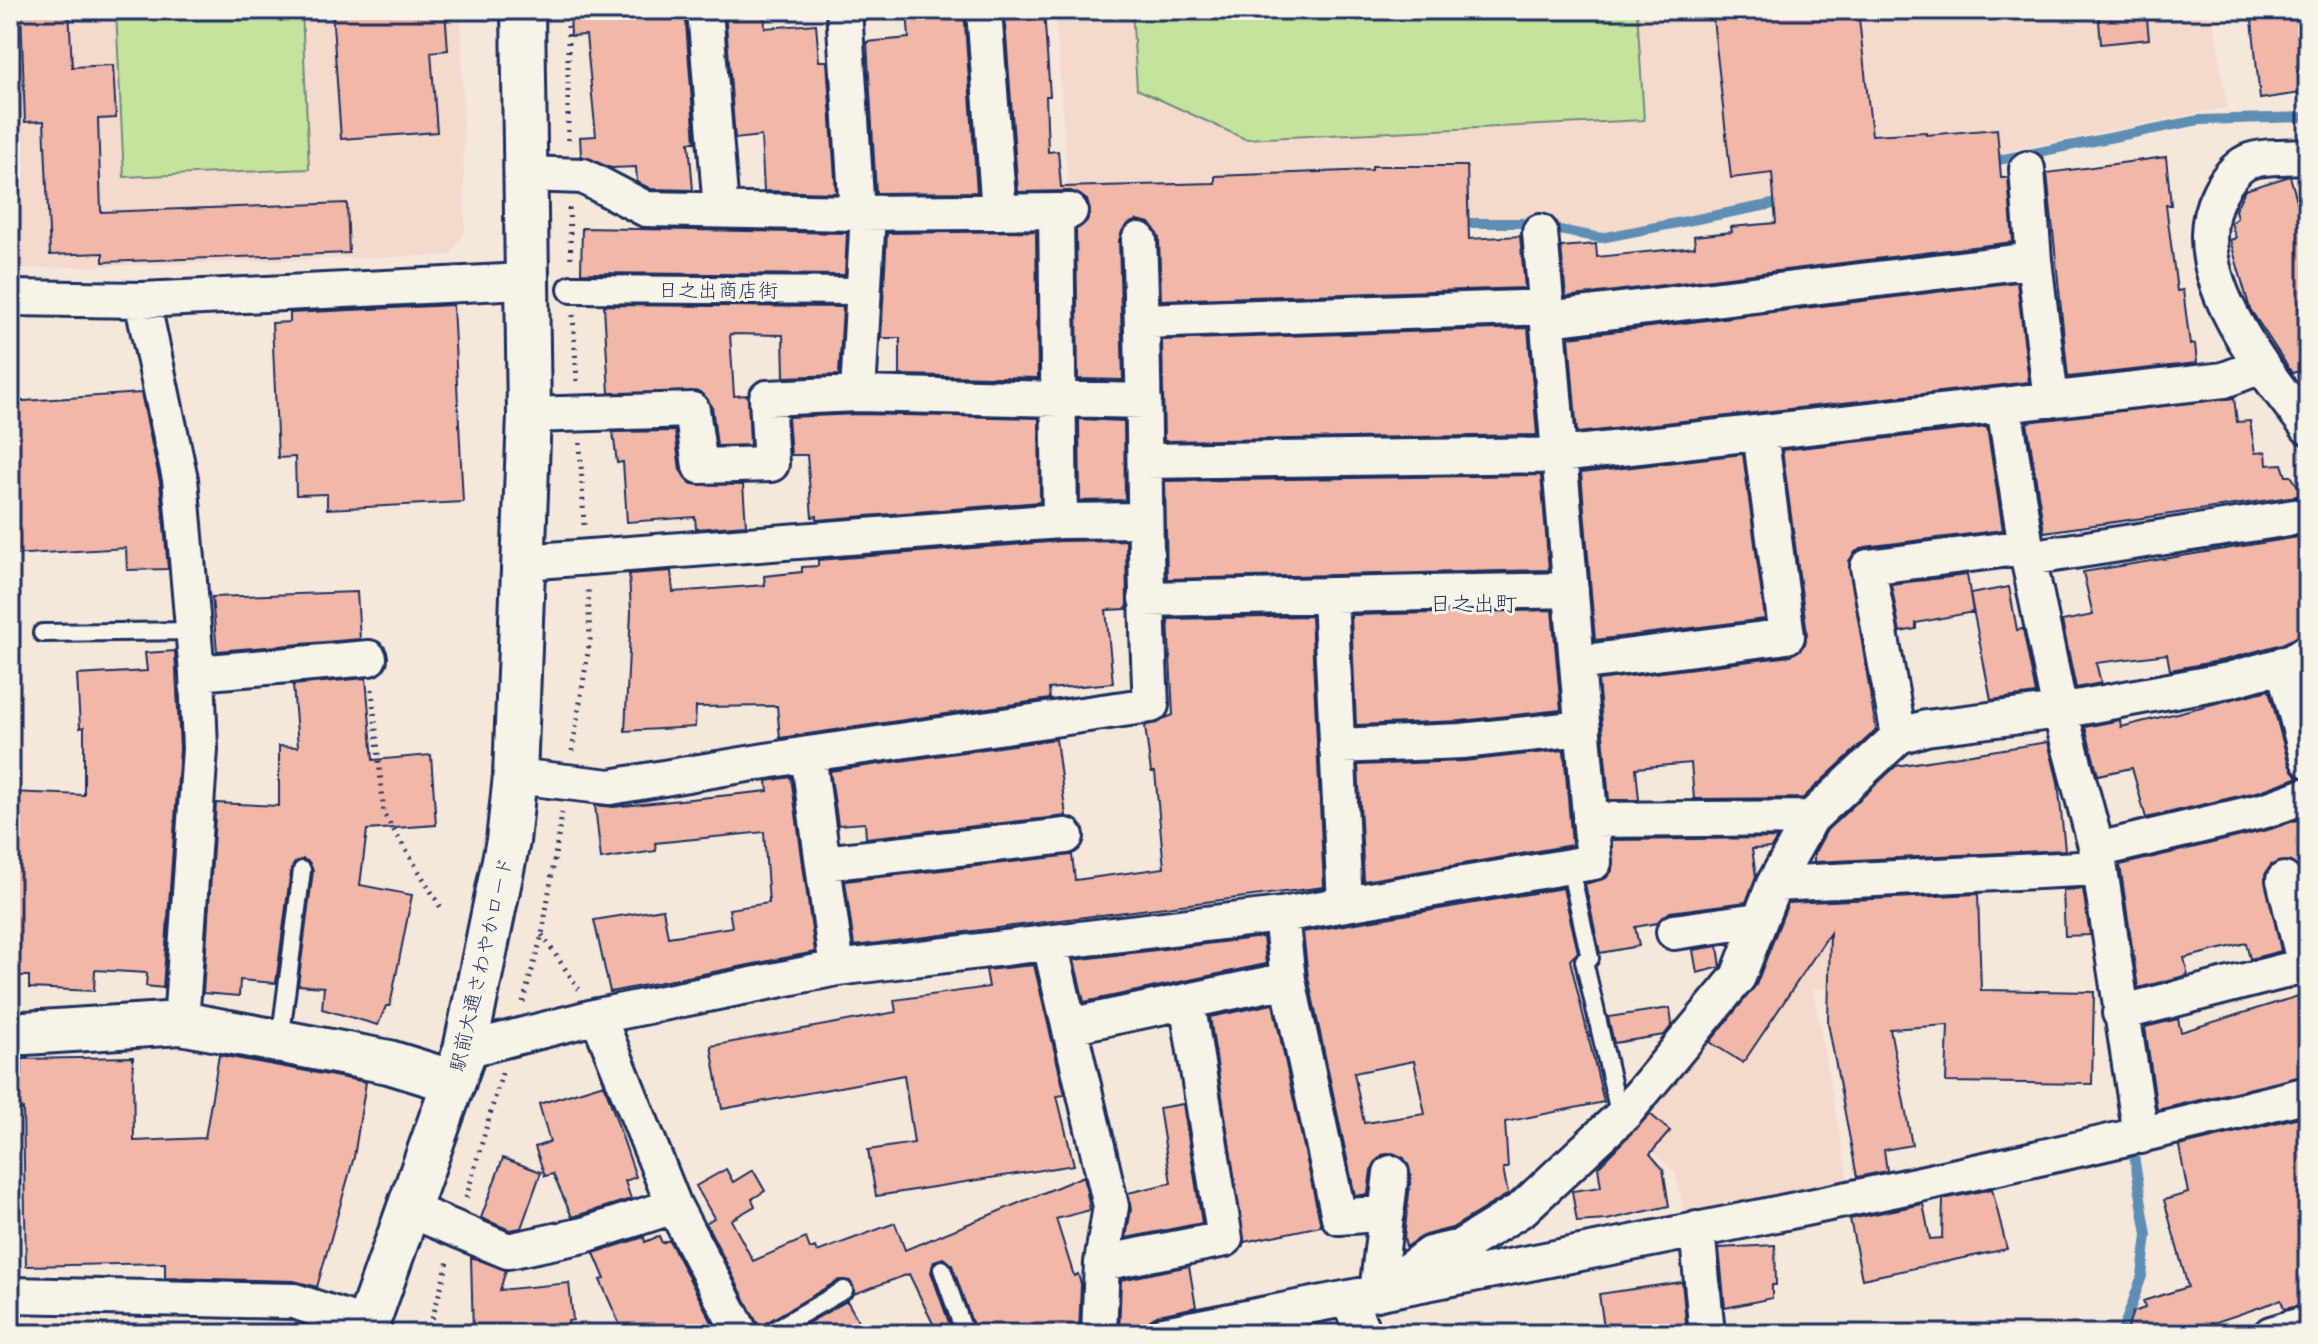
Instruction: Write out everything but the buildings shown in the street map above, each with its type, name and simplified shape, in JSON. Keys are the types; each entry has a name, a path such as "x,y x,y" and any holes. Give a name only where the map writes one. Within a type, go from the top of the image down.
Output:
{"street":[{"name":"駅前大通さわやかロード","path":"366,1330 460,1066 508,841 515,776 529,415 523,10"},
{"path":"705,10 721,210"},
{"path":"844,10 865,223 858,394"},
{"path":"984,10 999,212"},
{"path":"2308,156 2246,162 2224,183 2212,206 2208,250 2215,278 2261,366 2308,427"},
{"path":"2027,169 2034,260 2051,400"},
{"path":"526,174 583,176 646,209 721,210 865,223 999,212 1063,211 1058,399 1060,521"},
{"path":"10,1034 181,1023 389,1062 460,1066 598,1016 837,968 1281,915 1594,862 1540,232"},
{"path":"515,776 610,787 808,754 1151,705 1139,240"},
{"path":"1143,321 1548,313 2034,260"},
{"path":"10,298 142,300 526,281"},
{"name":"日之出商店街","path":"572,289 864,291"},
{"path":"142,300 180,479 197,673 200,749 181,1023"},
{"path":"1145,461 1559,455 2224,380 2261,366"},
{"path":"529,415 692,410 700,466 771,464 767,398 858,394 1144,401"},
{"path":"2004,406 2027,552 2060,711 2098,859 2141,1136"},
{"path":"1577,663 1787,636 1760,433"},
{"path":"1899,736 1868,567 2027,552 2308,515"},
{"path":"523,570 1060,521 1145,520"},
{"path":"1146,599 1330,598 1571,590"},
{"path":"1330,598 1345,904"},
{"path":"197,673 369,658"},
{"path":"1362,1296 1430,1254 1460,1247 1522,1209 1620,1117 1738,977 1774,884 1811,818 1899,736 1926,728 2060,711 2229,680 2295,658 2308,760"},
{"path":"1336,746 1462,741 1583,728"},
{"path":"808,754 837,968"},
{"path":"1774,884 2098,859 2308,795"},
{"path":"1590,820 1811,818"},
{"path":"823,863 1066,836"},
{"path":"2120,1013 2306,966 2284,880"},
{"path":"1281,915 1288,980 1339,1217 1387,1213"},
{"path":"1674,932 1758,920"},
{"path":"1050,944 1111,1206 1102,1263 1099,1334"},
{"path":"1069,1026 1288,980"},
{"path":"1102,1263 1225,1239 1187,1001"},
{"path":"598,1016 674,1206 741,1334"},
{"path":"1164,1334 1697,1229 2141,1136 2308,1094"},
{"path":"1364,1334 1362,1296 1387,1213 1391,1173"},
{"path":"408,1209 508,1251 584,1235 674,1206"},
{"path":"1697,1229 1707,1334"},
{"path":"10,1295 294,1301 366,1330"},
{"path":"2271,1334 2308,1323"}],"lane":[{"path":"42,633 193,631"},
{"path":"1570,867 1590,958 1584,961 1620,1117"},
{"path":"280,1042 302,870"},
{"path":"942,1269 965,1334"},
{"path":"767,1334 844,1290"}],"path":[{"path":"369,658 384,814 443,911"},
{"path":"542,935 598,1016"}],"shaded area":[{"path":"10,10 461,10 465,232 450,255 10,269"},
{"path":"1055,10 2212,10 2227,107 1599,234 1526,218 1071,224"},
{"path":"1903,893 1909,980 1813,989 1848,1180 1684,1214 1675,1172 1625,1126 1777,897"}],"green space":[{"path":"116,10 302,10 309,169 124,177"},
{"path":"1132,10 1637,10 1644,120 1245,139 1137,89"}],"waterway":[{"path":"1988,162 2199,120 2308,117"},
{"path":"1457,223 1522,223 1601,238 1788,201"},
{"path":"2121,1334 2142,1276 2147,1235 2134,1156"}],"district":[{"name":"日之出町","path":"1473,603"}]}
